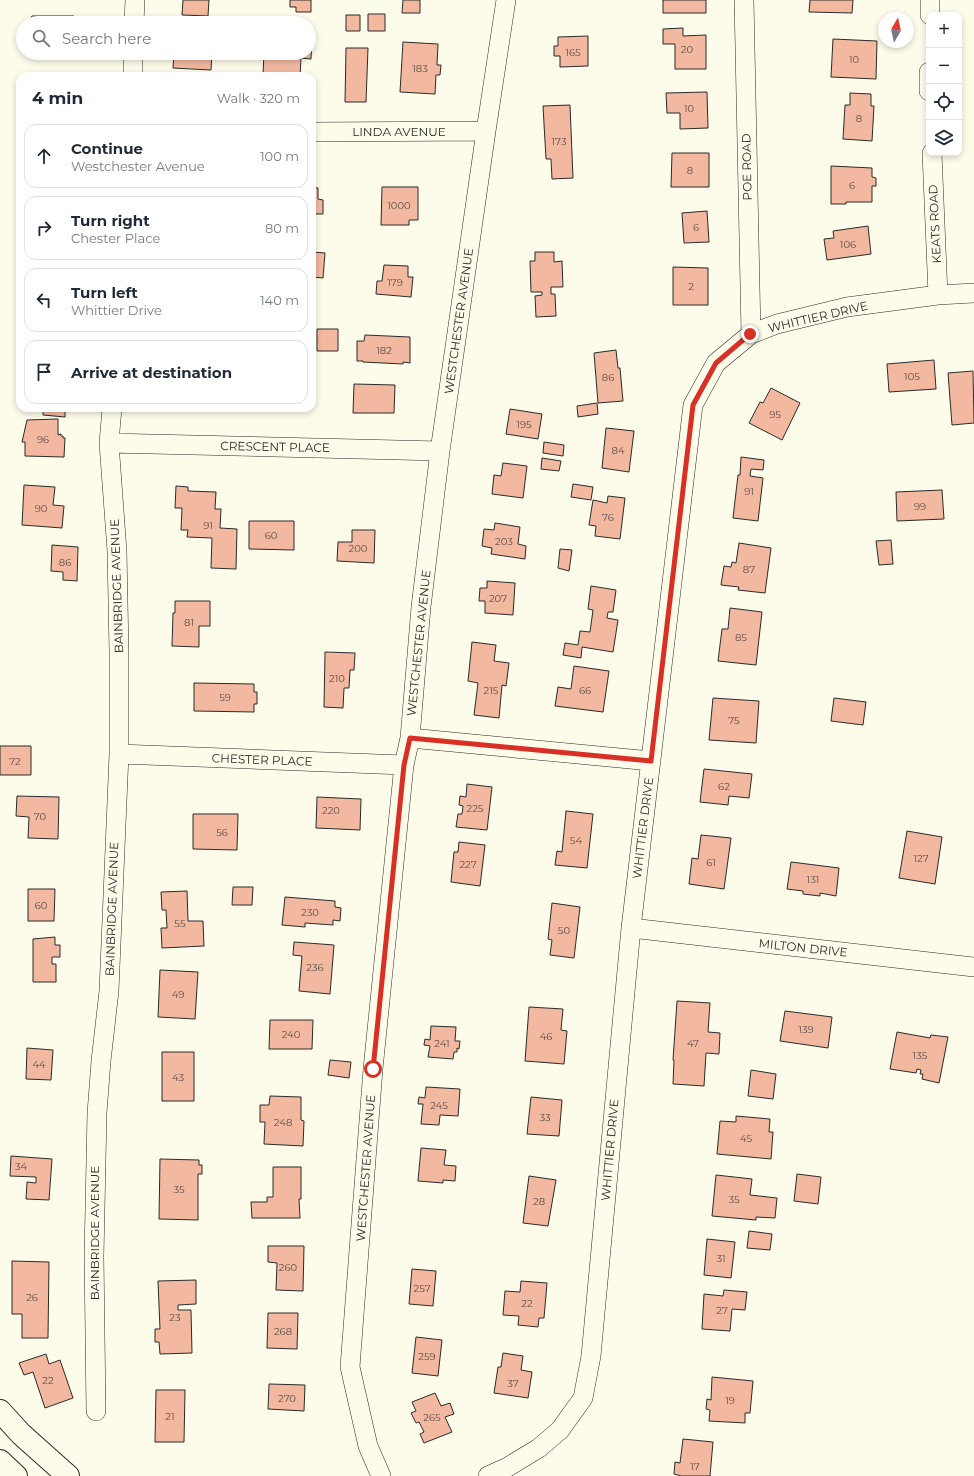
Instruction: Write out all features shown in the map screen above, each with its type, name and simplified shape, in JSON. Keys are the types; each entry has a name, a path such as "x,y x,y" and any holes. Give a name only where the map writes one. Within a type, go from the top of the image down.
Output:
{"street":[{"path":"134,16 135,0"},
{"name":"WESTCHESTER AVENUE","path":"381,1476 368,1446 350,1367 373,1069 404,765 410,738 421,607 440,451 506,0"},
{"name":"POE ROAD","path":"744,0 750,334"},
{"path":"930,0 930,12"},
{"path":"133,72 134,60"},
{"name":"LINDA AVENUE","path":"316,132 486,131"},
{"name":"KEATS ROAD","path":"932,156 938,296"},
{"name":"WHITTIER DRIVE","path":"488,1476 506,1468 539,1448 560,1430 582,1398 592,1356 631,928 693,405 716,363 750,334 777,324 847,307 974,293"},
{"name":"BAINBRIDGE AVENUE","path":"96,1411 94,1256 97,1113 109,990 119,754 117,551 109,443 112,412"},
{"name":"CRESCENT PLACE","path":"109,443 440,451"},
{"path":"410,738 651,761"},
{"name":"CHESTER PLACE","path":"119,754 404,765"},
{"name":"MILTON DRIVE","path":"631,928 974,967"},
{"path":"0,1410 21,1434 68,1476"},
{"path":"0,1460 16,1476"}],"building":[{"path":"183,0 209,0 208,16 182,15"},
{"path":"290,0 311,0 311,12 296,12 296,7 290,7"},
{"path":"403,0 420,0 420,13 402,13"},
{"path":"663,0 706,0 706,13 663,13"},
{"path":"810,0 853,0 852,13 809,12"},
{"path":"368,14 385,14 385,31 368,31"},
{"path":"346,15 360,15 360,31 346,31"},
{"path":"683,28 683,36 706,35 706,69 675,69 675,44 663,44 663,29"},
{"path":"588,36 588,66 560,67 560,56 554,56 554,46 558,46 558,37"},
{"path":"833,39 877,41 876,79 831,77"},
{"path":"403,42 438,44 437,65 441,65 440,75 436,75 435,94 400,92"},
{"path":"346,48 368,48 366,102 345,102"},
{"path":"174,60 212,60 211,70 173,68"},
{"path":"264,60 301,60 300,72 263,72"},
{"path":"707,92 708,128 680,129 680,113 667,113 666,93"},
{"path":"850,93 871,94 871,106 874,106 872,141 843,139 845,105 850,105"},
{"path":"570,105 573,178 552,179 551,159 546,159 543,106"},
{"path":"672,153 709,153 709,187 671,187"},
{"path":"831,166 872,168 872,177 876,178 876,186 872,186 872,202 846,202 846,204 831,204"},
{"path":"382,187 418,187 418,220 409,220 409,225 381,225"},
{"path":"316,188 318,188 318,199 323,200 323,214 316,214"},
{"path":"707,211 709,242 684,243 682,213"},
{"path":"868,226 871,254 827,260 824,239 834,238 833,231"},
{"path":"316,252 325,253 323,278 316,277"},
{"path":"535,252 554,252 554,262 562,261 563,287 551,287 551,294 555,294 556,316 536,317 535,296 542,295 542,292 531,292 530,261 535,261"},
{"path":"384,265 408,266 408,277 413,277 411,297 376,294 377,281 382,281"},
{"path":"673,267 708,268 708,305 673,305"},
{"path":"317,329 338,329 338,351 317,351"},
{"path":"365,335 410,337 410,363 403,362 403,364 357,361 357,341 364,341"},
{"path":"616,350 618,368 620,368 623,401 598,403 594,353"},
{"path":"934,360 936,389 889,392 887,364"},
{"path":"973,371 974,423 952,425 948,373"},
{"path":"354,384 395,385 394,413 353,413"},
{"path":"771,388 800,403 782,440 749,423 760,402 763,403"},
{"path":"597,403 598,414 578,417 577,406"},
{"path":"510,409 542,414 538,439 506,434"},
{"path":"43,412 65,412 65,417 43,415"},
{"path":"58,419 58,435 61,434 63,438 65,438 64,457 25,456 25,442 22,442 27,420"},
{"path":"606,428 634,431 629,472 602,468"},
{"path":"544,442 564,445 563,456 543,453"},
{"path":"741,457 764,460 763,470 751,469 750,476 763,478 758,521 733,518 738,475 740,475"},
{"path":"542,458 561,461 559,471 541,469"},
{"path":"503,463 527,466 523,498 492,494 494,475 501,476"},
{"path":"573,484 593,487 591,500 571,497"},
{"path":"24,485 55,487 53,505 64,506 62,528 22,525"},
{"path":"176,486 188,487 188,491 216,492 215,509 221,509 220,528 237,529 236,569 211,568 212,538 187,537 188,530 181,530 182,508 175,508"},
{"path":"942,490 944,519 897,521 896,492"},
{"path":"608,496 625,498 620,539 595,536 596,526 589,525 593,500 607,503"},
{"path":"249,521 294,521 294,550 249,549"},
{"path":"495,523 520,527 518,544 526,546 525,559 491,554 492,548 482,546 484,529 494,530"},
{"path":"352,530 375,530 374,563 337,561 338,542 352,542"},
{"path":"891,540 893,564 879,565 876,541"},
{"path":"739,543 771,548 765,593 738,590 739,587 721,585 724,566 731,567 732,562 736,563"},
{"path":"52,545 78,547 77,581 63,580 63,572 51,571"},
{"path":"560,549 572,550 569,571 558,568"},
{"path":"487,581 515,583 513,615 485,613 485,601 479,601 480,588 487,588"},
{"path":"591,586 616,590 613,612 608,612 607,618 618,620 613,652 582,647 581,658 563,655 565,643 578,645 580,631 590,632 593,610 588,609"},
{"path":"175,601 210,601 210,626 199,626 199,647 172,646"},
{"path":"730,608 762,612 756,665 718,661 722,629 728,629"},
{"path":"472,642 496,645 494,661 509,663 506,686 502,685 499,718 474,715 478,683 468,681"},
{"path":"325,652 355,653 354,670 350,670 349,688 344,688 343,708 324,707"},
{"path":"574,666 609,671 603,712 555,706 558,687 571,689"},
{"path":"194,683 254,684 254,692 257,692 257,704 254,704 254,712 194,711"},
{"path":"713,698 759,701 756,743 709,740"},
{"path":"834,698 866,702 863,725 831,721"},
{"path":"0,746 31,746 31,775 0,775"},
{"path":"704,769 752,774 749,798 729,796 728,805 700,802"},
{"path":"467,784 492,787 487,830 456,827 458,814 462,814 463,806 459,805 460,796 466,797"},
{"path":"17,796 59,797 58,839 28,838 29,817 16,816"},
{"path":"317,797 361,799 360,830 316,828"},
{"path":"566,811 593,814 587,868 555,865 557,851 562,852"},
{"path":"193,814 238,814 237,850 193,849"},
{"path":"907,831 942,837 935,884 899,878"},
{"path":"701,835 731,838 724,889 689,884 692,858 698,859"},
{"path":"459,842 485,845 480,886 451,882 454,852 458,852"},
{"path":"791,862 839,868 836,896 820,893 820,896 803,894 803,891 787,889"},
{"path":"233,887 253,887 252,905 232,905"},
{"path":"28,889 55,889 54,921 28,921"},
{"path":"187,891 188,921 203,921 204,946 162,948 161,928 167,928 166,910 162,910 161,892"},
{"path":"285,897 335,901 335,907 341,908 340,921 333,920 333,925 305,923 305,927 282,925"},
{"path":"552,903 580,907 574,958 550,955 552,940 548,939"},
{"path":"55,937 55,945 60,945 60,957 52,957 52,964 56,964 56,982 33,982 33,939"},
{"path":"294,942 334,945 330,994 299,991 302,956 293,955"},
{"path":"160,970 198,972 195,1019 158,1017"},
{"path":"677,1001 710,1003 708,1032 720,1033 719,1054 706,1053 704,1086 673,1084"},
{"path":"529,1007 563,1009 561,1030 567,1031 564,1064 525,1061"},
{"path":"785,1011 832,1017 828,1048 780,1041"},
{"path":"270,1020 313,1020 312,1049 269,1049"},
{"path":"431,1026 456,1027 455,1041 460,1041 459,1049 457,1048 457,1052 454,1052 453,1059 428,1057 430,1046 424,1045 425,1039 430,1040"},
{"path":"897,1032 930,1038 931,1035 948,1037 939,1083 922,1079 923,1074 920,1074 921,1070 917,1069 916,1073 890,1069"},
{"path":"27,1048 53,1050 51,1080 26,1079"},
{"path":"162,1052 194,1052 194,1101 162,1101"},
{"path":"330,1060 351,1062 349,1078 328,1075"},
{"path":"751,1070 776,1074 773,1099 748,1096"},
{"path":"426,1087 460,1089 458,1116 440,1115 439,1125 421,1124 423,1104 418,1104 419,1097 425,1098"},
{"path":"270,1096 301,1097 301,1120 304,1121 303,1146 264,1144 265,1122 260,1122 260,1105 269,1105"},
{"path":"531,1097 562,1100 559,1136 527,1134"},
{"path":"736,1116 770,1119 769,1132 773,1132 771,1159 717,1154 720,1121 736,1122"},
{"path":"421,1148 446,1150 444,1165 456,1166 455,1181 443,1180 443,1183 418,1181"},
{"path":"11,1156 52,1159 49,1200 26,1199 27,1182 36,1183 36,1177 10,1176"},
{"path":"160,1159 199,1160 199,1165 202,1165 202,1174 198,1174 198,1220 159,1219"},
{"path":"273,1167 301,1167 301,1199 299,1199 300,1218 252,1218 251,1202 267,1202 267,1197 273,1197"},
{"path":"797,1174 821,1177 818,1204 794,1201"},
{"path":"716,1175 752,1179 750,1195 777,1198 775,1218 756,1217 756,1220 712,1216"},
{"path":"529,1176 556,1180 548,1226 523,1223"},
{"path":"749,1231 772,1234 770,1250 747,1248"},
{"path":"707,1239 735,1242 731,1278 704,1275"},
{"path":"268,1246 304,1246 303,1291 276,1290 277,1263 268,1262"},
{"path":"12,1261 49,1262 48,1338 22,1338 22,1314 12,1314"},
{"path":"412,1269 436,1271 433,1306 409,1304"},
{"path":"196,1280 196,1304 178,1305 178,1310 191,1310 192,1353 160,1354 159,1342 155,1342 155,1329 160,1329 158,1281"},
{"path":"521,1281 547,1283 544,1318 539,1318 538,1327 518,1325 519,1316 503,1315 505,1291 520,1292"},
{"path":"724,1290 747,1292 745,1310 732,1309 730,1331 702,1329 704,1294 723,1296"},
{"path":"268,1313 298,1313 297,1349 267,1348"},
{"path":"416,1337 442,1340 438,1376 412,1373"},
{"path":"503,1353 523,1356 521,1370 532,1372 528,1398 494,1393 498,1367 501,1367"},
{"path":"46,1354 49,1364 60,1360 73,1398 45,1408 33,1372 24,1375 19,1363"},
{"path":"712,1377 753,1381 750,1413 745,1413 745,1423 709,1421 710,1410 706,1409 707,1399 711,1400"},
{"path":"269,1384 305,1385 304,1411 268,1409"},
{"path":"156,1390 185,1390 184,1442 155,1442"},
{"path":"435,1393 441,1406 450,1403 454,1414 445,1417 452,1432 424,1443 420,1434 424,1432 419,1422 416,1423 411,1413 416,1411 412,1402"},
{"path":"683,1439 713,1442 710,1476 681,1476 674,1474 675,1462 680,1463"}],"route":[{"path":"373,1069 404,765 410,738 651,761 693,405 716,363 750,334"}]}
